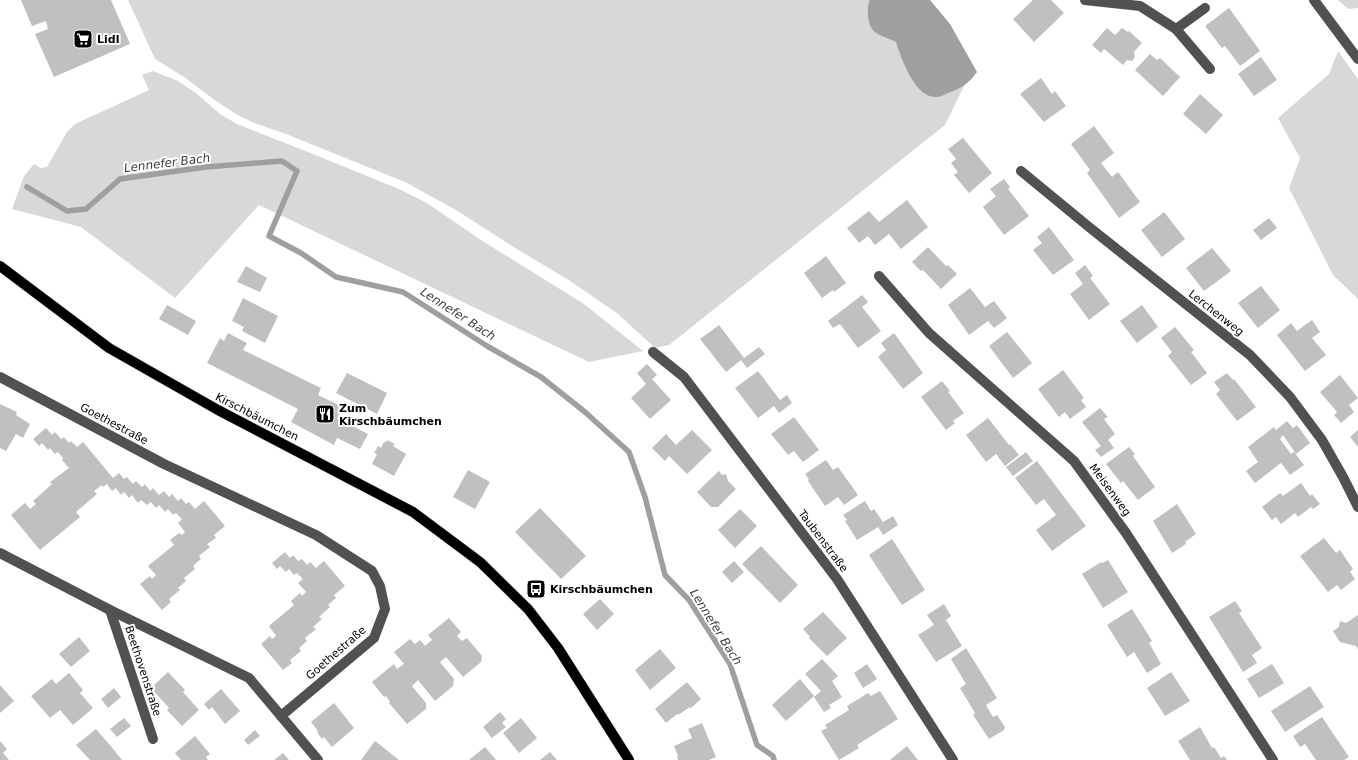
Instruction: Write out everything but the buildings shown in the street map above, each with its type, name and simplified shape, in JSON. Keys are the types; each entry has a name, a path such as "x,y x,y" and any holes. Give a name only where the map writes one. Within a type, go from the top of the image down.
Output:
{"main road":[{"name":"Kirschbäumchen","path":"0,266 109,348 161,379 218,410 413,512 480,562 528,609 558,648 630,760"}],"street":[{"path":"1085,0 1140,6 1176,29 1210,69"},
{"path":"1314,0 1358,59"},
{"path":"1176,29 1205,8"},
{"name":"Lerchenweg","path":"1021,171 1250,355 1290,397 1322,440 1358,507"},
{"name":"Meisenweg","path":"879,276 929,333 1074,461 1126,533 1273,760"},
{"name":"Taubenstraße","path":"653,352 684,377 837,579 953,760"},
{"name":"Goethestraße","path":"0,377 164,464 316,535 372,571 380,586 385,609 374,638 281,716"},
{"path":"0,553 110,610 249,678 318,760"},
{"name":"Beethovenstraße","path":"110,610 153,739"}],"shaded area":[{"path":"128,0 887,0 965,84 945,125 669,345 655,348 617,313 567,279 456,210 405,182 286,134 254,123 236,114 216,101 184,77 155,59"},
{"path":"870,0 930,0 950,24 977,72 965,85 957,89 942,96 928,96 915,84 910,76 896,42 877,34 871,27 868,16 868,6"},
{"path":"1338,0 1358,0 1358,8 1348,9"},
{"path":"1338,51 1358,79 1358,299 1333,275 1289,188 1300,158 1278,118 1329,74"},
{"path":"153,71 178,81 197,94 220,114 237,124 399,189 427,203 481,240 584,304 643,351 589,362 259,205 175,298 81,227 12,209 24,176 34,164 41,168 47,167 67,132 75,124 149,90 142,75"}],"waterway":[{"name":"Lennefer Bach","path":"27,187 67,211 86,209 120,179 206,167 282,161 297,171 269,236 301,253 336,277 403,292 487,346 541,377 585,412 629,452 645,497 665,575 689,600 730,664 757,745 773,756 774,760"}],"place":[{"name":"Lidl","path":"83,39"},
{"name":"Zum Kirschbäumchen","path":"325,414"},
{"name":"Kirschbäumchen","path":"536,589"}]}
